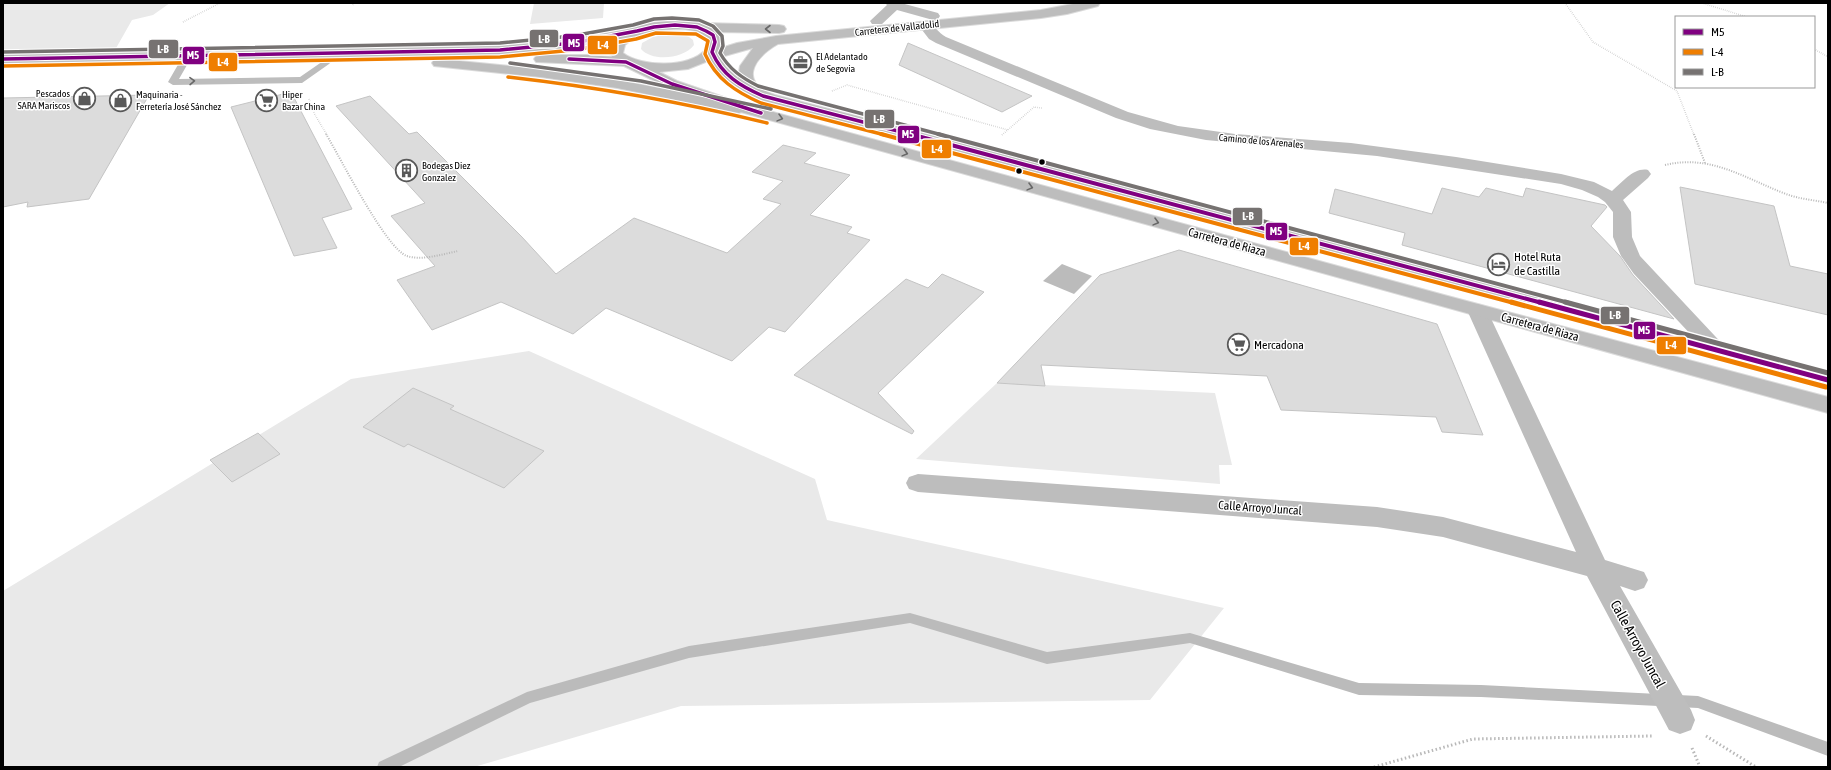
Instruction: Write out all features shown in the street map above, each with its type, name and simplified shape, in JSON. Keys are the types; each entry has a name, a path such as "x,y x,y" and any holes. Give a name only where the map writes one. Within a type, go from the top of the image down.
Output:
{"main road":[{"name":"Carretera de Valladolid","path":"422,62 479,59 557,59 629,63 654,68 672,67 688,64 709,55 748,44 1049,3"},
{"name":"Carretera de Valladolid","path":"3,59 493,50 561,45 671,25 790,29 877,21 929,20 1041,14 1067,10 1093,3"},
{"path":"877,21 893,4 929,20"},
{"name":"Camino de los Arenales","path":"929,20 934,36 941,40 1142,123 1178,132 1352,148 1520,173 1583,185 1602,192 1614,199"},
{"path":"698,27 708,32 715,38 716,44 709,55"},
{"path":"629,63 616,54 616,47 621,40 635,32"},
{"path":"763,96 751,88 746,80 746,71 753,56 762,47 776,40"},
{"name":"Carretera de Riaza","path":"709,55 732,80 763,96 1140,195 1828,380"},
{"path":"3,68 326,62 422,62 540,73 617,84 742,108"},
{"name":"Carretera de Riaza","path":"629,63 672,84 742,108 1828,405"},
{"path":"1642,174 1614,199 1622,212 1620,227 1630,256 1641,270 1718,350"},
{"name":"Calle Arroyo Juncal","path":"1477,310 1596,568 1680,720"},
{"name":"Calle Arroyo Juncal","path":"918,483 1377,518 1442,527 1596,568 1635,580"}],"lane":[{"path":"182,65 173,82 302,80 326,62"}],"path":[{"path":"182,22 220,3"},
{"path":"1565,3 1593,42 1677,92 1705,163"},
{"path":"1702,3 1744,16"},
{"path":"1815,50 1828,57"},
{"path":"302,80 315,115 384,234 395,249 408,256 422,257 458,250"},
{"path":"827,92 847,85 1008,130"},
{"path":"999,138 1034,107 1048,109"},
{"path":"1642,174 1669,164 1705,163 1745,175 1787,194 1828,203"},
{"path":"1680,720 1756,767"},
{"path":"1374,767 1472,739 1655,736"}],"shaded area":[{"path":"3,3 170,3 153,15 132,20 115,50 3,51"},
{"path":"534,3 604,3 603,18 530,24"},
{"path":"668,34 688,36 693,40 694,45 683,53 668,57 653,56 641,49 642,43 653,37"},
{"path":"1062,264 1092,276 1074,294 1043,281"},
{"path":"529,351 815,479 827,520 1224,608 1150,700 681,706 474,767 3,767 3,591 351,379"},
{"path":"997,383 1215,393 1232,465 1219,465 1220,484 916,459"}],"building":[{"path":"908,43 1032,96 1002,112 899,65"},
{"path":"291,92 352,209 322,218 337,248 294,256 231,107"},
{"path":"149,95 89,199 27,207 28,202 3,207 3,98"},
{"path":"370,96 409,134 417,132 522,237 556,274 634,218 727,253 781,204 763,199 783,181 752,172 783,145 816,153 804,163 850,175 810,215 852,227 847,233 870,240 785,332 769,327 732,361 606,308 573,334 501,302 432,330 397,280 435,266 391,216 425,203 336,106"},
{"path":"1680,187 1774,206 1790,266 1828,274 1828,315 1695,284"},
{"path":"1442,188 1479,197 1486,188 1523,197 1526,188 1605,205 1607,207 1591,226 1620,256 1633,275 1674,319 1402,245 1405,233 1329,213 1335,189 1432,214"},
{"name":"Mercadona","path":"1179,250 1437,324 1483,435 1442,432 1436,417 1281,410 1267,376 1041,365 1045,386 997,383 1100,275"},
{"path":"942,274 984,292 878,393 914,431 912,434 794,375 906,279 928,288"},
{"path":"413,388 454,406 450,409 544,451 504,488 408,444 404,447 363,427"},
{"path":"258,433 280,454 232,482 210,460"}],"waterway":[{"path":"384,767 527,698 689,652 910,618 1047,658 1190,638 1359,689 1481,691 1698,702 1828,749"}],"transit line":[{"name":"L-B","path":"3,52 500,43 572,36 633,25 654,19 672,18 699,20 713,26 722,36 723,46 720,53 728,66 751,83 765,89 1150,190 1828,373"},
{"name":"M5","path":"3,59 500,50 573,43 604,38 657,26 675,25 697,27 713,35 715,42 712,52 720,68 732,80 763,96 1148,197 1828,380"},
{"name":"L-4","path":"3,66 500,57 574,50 636,39 656,33 696,34 708,41 705,54 709,63 720,78 743,95 761,103 1146,204 1826,387"},
{"name":"M5","path":"569,59 626,62 672,84 761,113"},
{"name":"L-B","path":"510,63 641,81 771,109"},
{"name":"L-4","path":"508,77 639,95 767,123"}],"place":[{"name":"El Adelantado de Segovia","path":"800,62"},
{"name":"Pescados SARA Mariscos","path":"85,99"},
{"name":"Maquinaria - Ferretería José Sánchez","path":"121,100"},
{"name":"Hiper Bazar China","path":"266,100"},
{"name":"Bodegas Diez Gonzalez","path":"407,171"},
{"name":"Hotel Ruta de Castilla","path":"1498,264"},
{"name":"Mercadona","path":"1239,345"}]}
